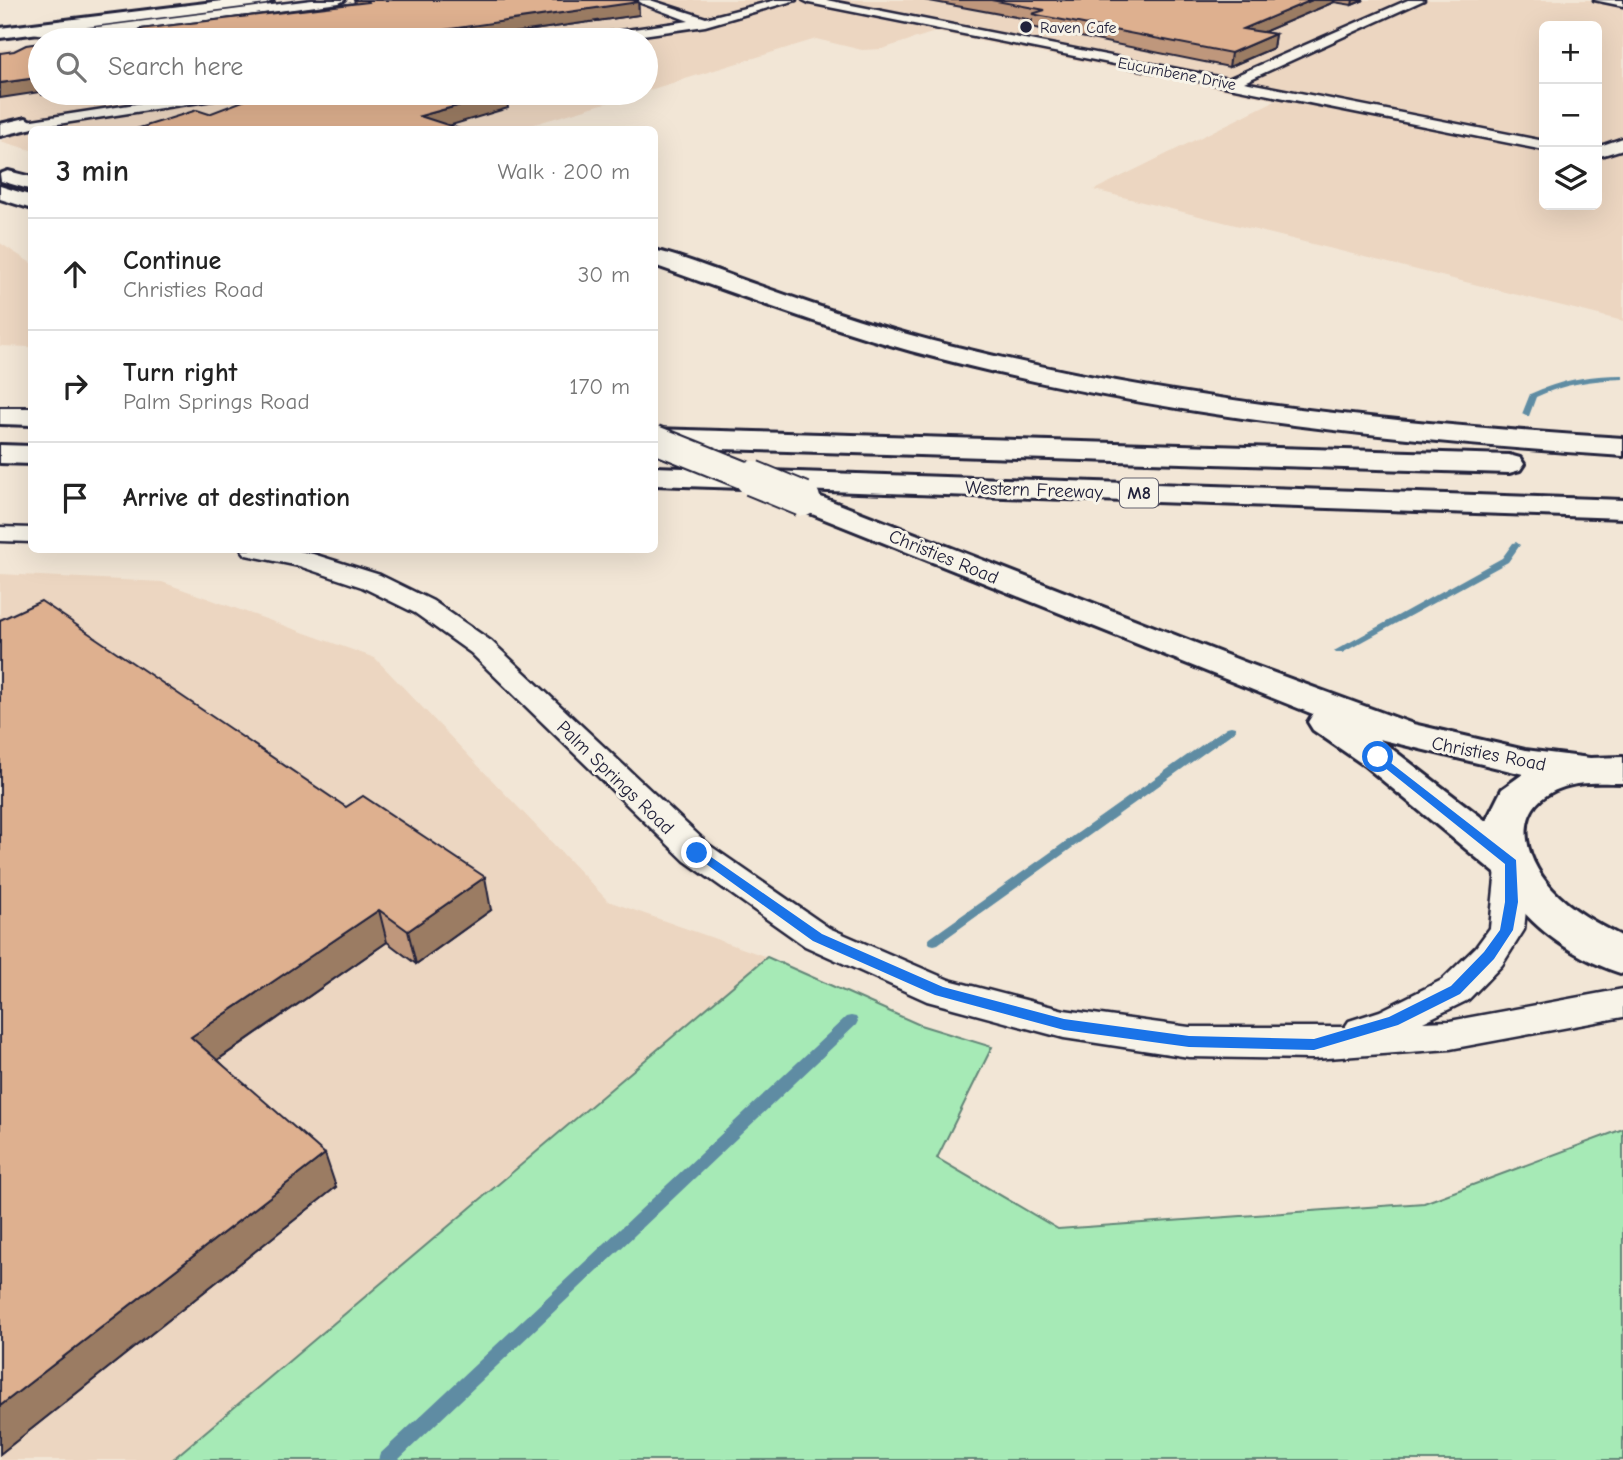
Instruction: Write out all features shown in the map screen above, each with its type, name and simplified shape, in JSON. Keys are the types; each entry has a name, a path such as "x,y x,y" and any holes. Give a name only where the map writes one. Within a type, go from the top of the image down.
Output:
{"main road":[{"path":"39,28 266,0"},
{"path":"0,33 28,29"},
{"path":"0,130 26,124"},
{"path":"3,181 28,184"},
{"path":"3,181 28,200"},
{"path":"658,258 869,331 956,355 1055,377 1239,410 1340,424 1496,440 1623,447"},
{"path":"0,416 28,417"},
{"name":"Western Freeway","path":"658,438 1623,468"},
{"name":"Christies Road","path":"658,440 1321,706 1437,743 1525,762 1605,770"},
{"path":"0,454 28,455"},
{"name":"Western Freeway","path":"658,476 1623,509"},
{"name":"Christies Road","path":"1234,671 1325,721 1378,757 1512,866"},
{"path":"1605,770 1552,777 1524,792 1508,812 1503,839 1512,866 1538,902 1577,933 1623,957"}],"street":[{"path":"121,28 339,0"},
{"path":"639,0 705,22"},
{"path":"658,29 705,22 790,0"},
{"name":"Eucumbene Drive","path":"809,0 1539,145"},
{"path":"1231,83 1418,0"},
{"path":"1600,0 1623,3"},
{"path":"26,124 152,105"},
{"path":"1602,151 1623,143"},
{"path":"0,534 28,535"},
{"name":"Palm Springs Road","path":"271,553 304,559 371,581 424,607 481,647 697,853 817,937 940,991 1064,1024 1189,1042 1314,1044 1450,1035 1623,1003"},
{"name":"Palm Springs Road","path":"1314,1044 1393,1021 1455,990 1489,956 1507,930 1512,866"}],"shaded area":[{"path":"381,0 1623,0 1623,321 1094,190 1276,100 935,32 882,49 862,50 816,39 658,87 658,28 166,28"},
{"path":"28,46 28,105 599,105 528,126 28,126 28,149 0,141 11,137 0,133 0,50"},
{"path":"0,243 28,261 28,347 0,346"},
{"path":"0,574 162,582 375,658 608,901 767,957 172,1460 0,1460"}],"green space":[{"path":"767,957 920,1025 992,1047 937,1158 1058,1229 1424,1203 1623,1129 1623,1460 172,1460"}],"building":[{"path":"365,0 638,2 458,28 148,28 368,2"},
{"path":"991,0 1312,0 1243,29 1275,34 1231,53 1032,14 1045,10"},
{"path":"26,45 28,79 0,83 0,53 14,51"},
{"path":"233,105 460,105 420,116 451,126 146,126 197,110 209,114"},
{"path":"41,601 346,807 363,796 485,877 408,931 379,910 191,1037 325,1154 0,1406 0,620"}],"waterway":[{"path":"1526,414 1533,396 1555,387 1588,379 1623,377"},
{"path":"1339,651 1505,560 1516,545"},
{"path":"934,941 1231,729"},
{"path":"386,1460 851,1021"}],"place":[{"name":"Raven Cafe","path":"1026,27"}],"route":[{"path":"697,853 817,937 940,991 1064,1024 1189,1042 1314,1044 1393,1021 1455,990 1489,956 1507,930 1513,869 1511,863 1378,757"}]}
